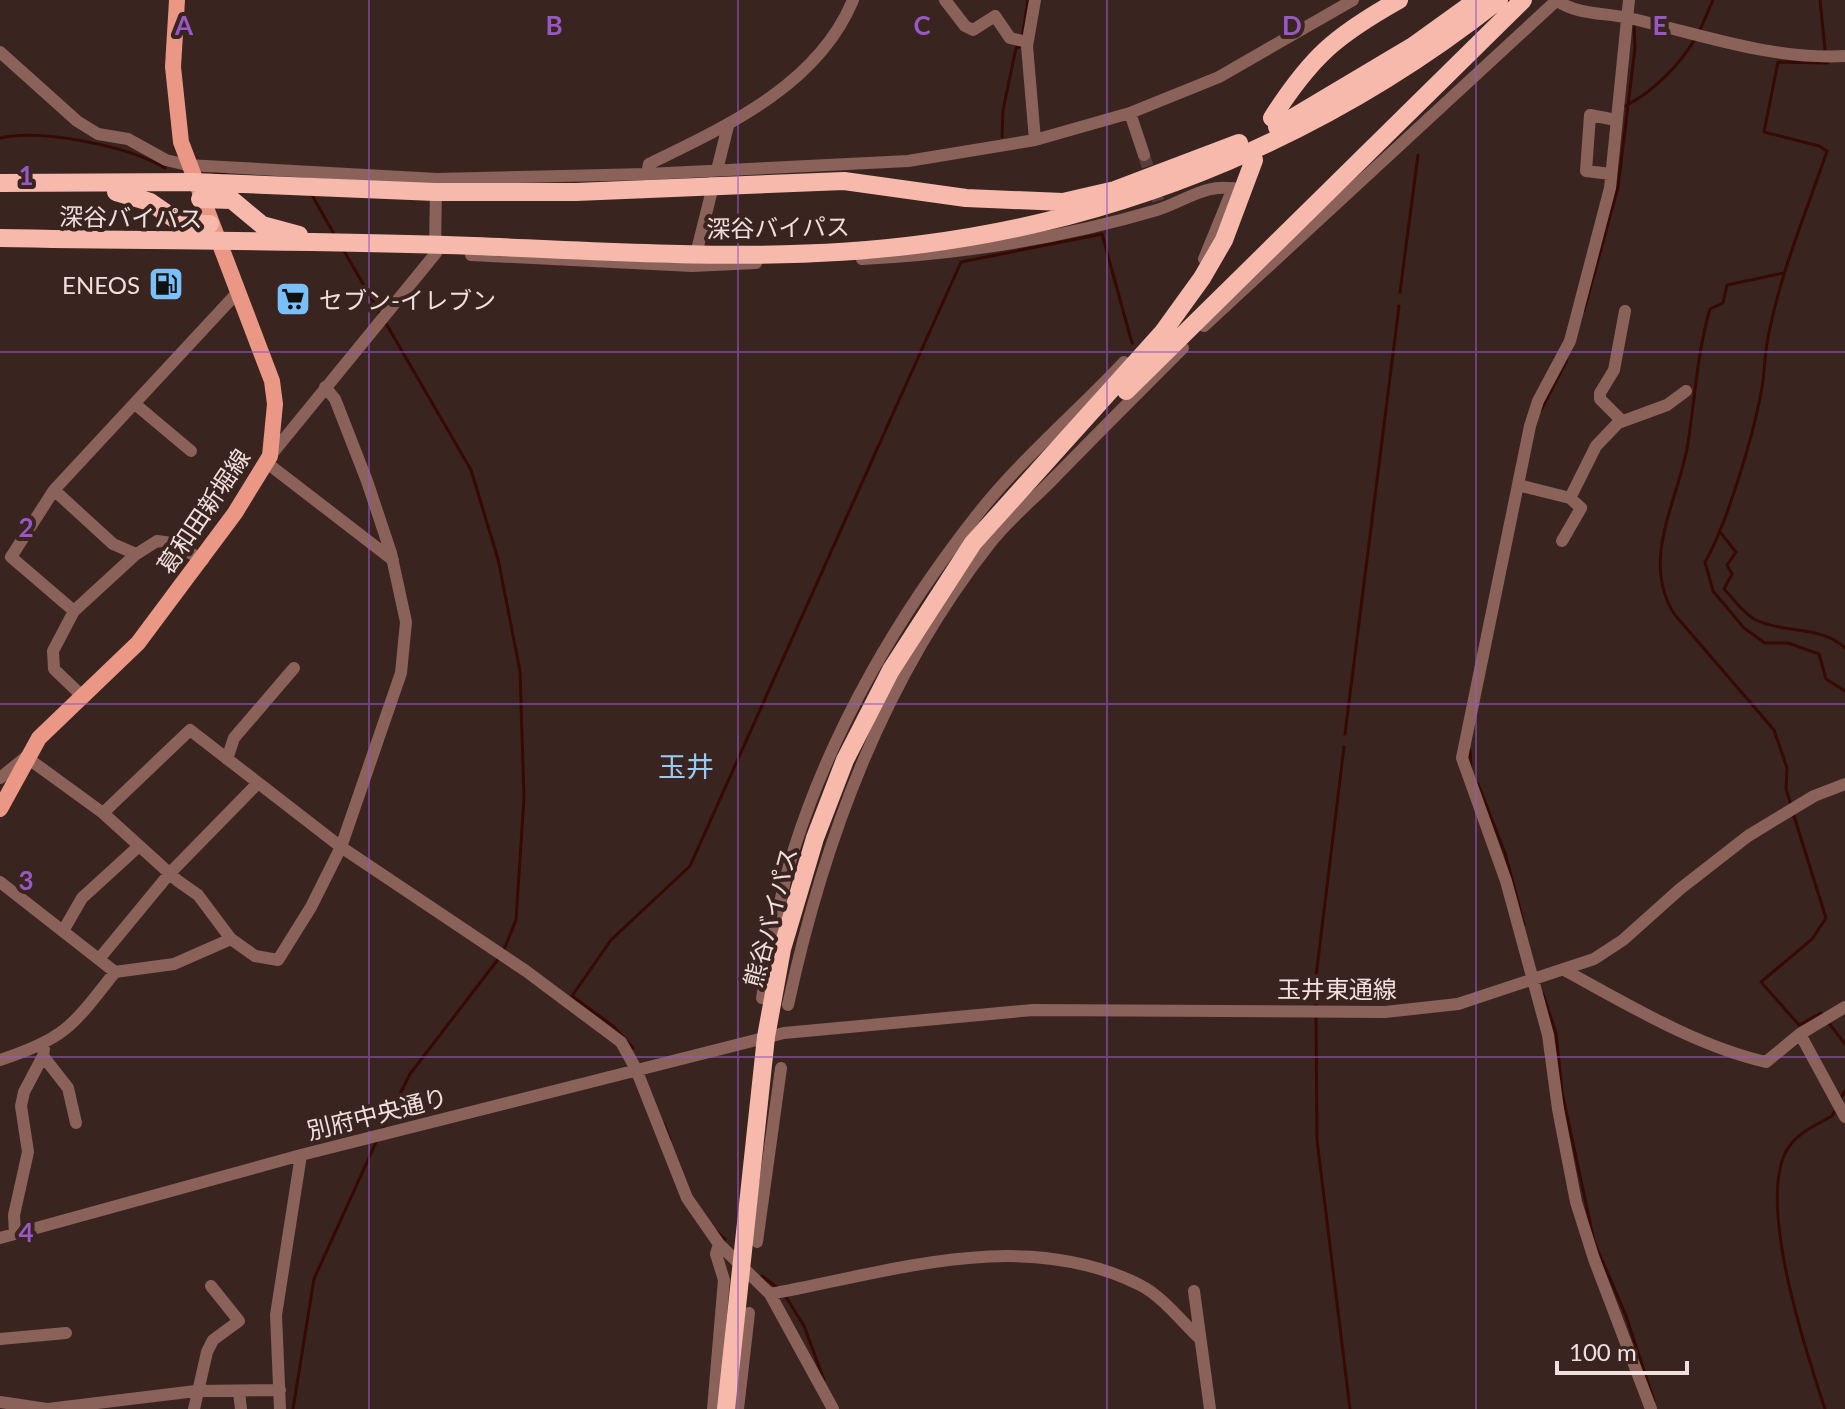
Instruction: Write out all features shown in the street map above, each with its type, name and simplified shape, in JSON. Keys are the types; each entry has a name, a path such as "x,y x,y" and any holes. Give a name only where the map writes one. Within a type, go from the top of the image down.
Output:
{"highway":[{"path":"1272,118 1315,57 1353,26 1399,0"},
{"name":"深谷バイパス","path":"0,183 193,182 308,187 714,179 844,181 966,198 1063,202 1115,190 1182,168 1277,127 1413,46 1477,0"},
{"name":"深谷バイパス","path":"0,238 336,244 694,260 921,245 1008,231 1105,207 1185,181 1289,134 1419,57 1499,0"},
{"path":"1019,492 1199,325 1523,0"},
{"path":"1019,492 1163,332 1224,240 1238,190 1254,160"},
{"path":"193,182 232,200 262,225 336,244"},
{"path":"99,184 106,190 134,194 182,224 210,224"},
{"name":"熊谷バイパス","path":"726,1409 734,1387 742,1269 766,1037 782,949 819,825 845,760 892,667 973,543 1019,492"}],"main road":[{"name":"葛和田新堀線","path":"0,809 39,738 138,643 203,560 268,460 275,404 272,381 193,182 177,117 173,67 177,0"}],"street":[{"path":"647,174 649,164 728,126 775,94 819,56 846,18 853,0"},
{"path":"945,0 965,26 973,30 995,16 1010,38 1027,42"},
{"path":"1035,0 1027,42 1035,140"},
{"path":"0,52 77,121 98,134 128,139 166,160 193,182 436,186 647,174 714,179 908,161 1035,140 1130,113 1219,77 1353,0"},
{"path":"892,667 939,617 992,541 1199,325 1557,0 1570,10 1634,19 1793,57 1845,56"},
{"path":"1629,0 1634,19 1616,120 1611,174 1570,341 1538,401 1462,758 1506,881 1536,981 1576,1202 1594,1259 1651,1409"},
{"path":"1130,113 1144,155"},
{"path":"1611,174 1586,171 1590,115 1616,120"},
{"path":"728,126 694,260 913,257 1042,238 1159,206 1221,185 1238,190"},
{"path":"393,560 268,460 434,249 436,186"},
{"path":"74,611 11,557 54,490 237,293"},
{"path":"892,667 978,513 1184,298"},
{"path":"1622,421 1600,399 1600,393 1614,370 1625,311"},
{"path":"0,778 26,757 103,813 198,895 231,939 255,956 278,960 311,907 341,847 401,673 406,622 393,560 354,447 335,399 325,387"},
{"path":"1570,498 1596,446 1622,421 1667,405 1686,391"},
{"path":"135,404 191,451"},
{"path":"1522,486 1570,498 1581,508 1562,541"},
{"path":"54,490 113,544 136,554"},
{"path":"81,695 54,669 53,651 74,611 136,554 157,541 172,543 203,560"},
{"path":"227,759 234,738 294,668"},
{"path":"103,813 190,730 341,847 510,960 621,1042 636,1069 676,1176 719,1244 770,1294 833,1409"},
{"path":"99,959 170,873 258,783"},
{"name":"玉井東通線","path":"766,1037 946,1016 1033,1010 1385,1012 1458,1004 1536,981 1594,959 1623,940 1680,889 1748,836 1814,796 1845,784"},
{"path":"762,998 793,853 819,825"},
{"path":"788,1005 805,925 819,825"},
{"path":"63,931 82,898 139,846"},
{"path":"0,882 115,972"},
{"path":"15,1234 14,1215 28,1152 21,1106 24,1092 44,1051 71,1028 115,972 174,964 231,939"},
{"path":"1566,971 1644,1013 1745,1057 1766,1062 1800,1034 1845,1007"},
{"path":"1800,1034 1845,1117"},
{"name":"別府中央通り","path":"0,1238 301,1155 766,1037"},
{"path":"0,1060 44,1051"},
{"path":"44,1051 68,1088 76,1123"},
{"path":"757,1242 751,1190 781,1068"},
{"path":"280,1409 276,1315 301,1155"},
{"path":"713,1409 724,1280 716,1254 719,1244"},
{"path":"770,1294 946,1258 1035,1255 1074,1261 1143,1286 1199,1338"},
{"path":"194,1409 196,1391 213,1340 239,1321 211,1286"},
{"path":"1194,1291 1210,1409"},
{"path":"738,1409 734,1387 749,1313"},
{"path":"0,1339 66,1333"},
{"path":"0,1402 48,1409 196,1391 280,1390"},
{"path":"239,1392 241,1409"}],"waterway":[{"path":"1022,39 1028,0"},
{"path":"1700,30 1713,0"},
{"path":"1820,0 1825,49"},
{"path":"1584,311 1618,187 1635,48 1634,25"},
{"path":"1625,106 1665,76 1696,37"},
{"path":"1002,137 1003,110 1016,48 1021,46"},
{"path":"1828,63 1778,62 1764,132 1819,146 1827,151 1779,290 1761,393 1746,455 1722,526 1705,562 1713,591 1744,628 1765,643 1788,643 1819,654 1826,679 1845,691"},
{"path":"0,138 39,136 85,141 130,153 165,168"},
{"path":"1400,292 1418,155"},
{"path":"214,173 226,173"},
{"path":"312,195 334,234"},
{"path":"633,1048 613,1026 572,996 611,940 690,866 961,262 1102,234 1132,343"},
{"path":"344,251 380,313"},
{"path":"1784,273 1727,285 1723,303 1710,309 1699,359 1688,443 1661,551 1661,573 1665,594 1675,615 1774,730 1787,768 1786,789 1791,805"},
{"path":"1345,734 1399,306"},
{"path":"384,320 471,470 498,559 520,671 524,798 516,920 503,952"},
{"path":"1541,410 1567,360"},
{"path":"1720,532 1736,552 1727,565 1732,574 1724,589 1747,614 1767,624 1825,636 1845,648"},
{"path":"1316,1007 1315,985 1344,747"},
{"path":"1470,750 1471,766"},
{"path":"1478,784 1505,853 1524,925"},
{"path":"1793,813 1826,918 1812,939 1761,982 1799,1025 1821,1013 1824,1016"},
{"path":"382,1130 410,1074 499,958"},
{"path":"1543,994 1556,1033 1562,1092 1594,1241 1626,1316 1654,1401"},
{"path":"1316,1015 1317,1140 1350,1409"},
{"path":"1828,1022 1845,1044"},
{"path":"1841,1098 1845,1091"},
{"path":"1825,1409 1796,1314 1780,1234 1777,1198 1781,1167 1791,1144 1832,1116 1836,1109"},
{"path":"664,1124 670,1140"},
{"path":"293,1409 314,1279 377,1140"},
{"path":"716,1231 725,1239"},
{"path":"762,1276 778,1288"},
{"path":"786,1297 804,1326 824,1380"}],"tunnel":[{"path":"1144,155 1159,203"}],"place":[{"name":"ENEOS","path":"166,284"},
{"name":"セブン-イレブン","path":"293,299"}],"district":[{"name":"玉井","path":"686,766"}]}
